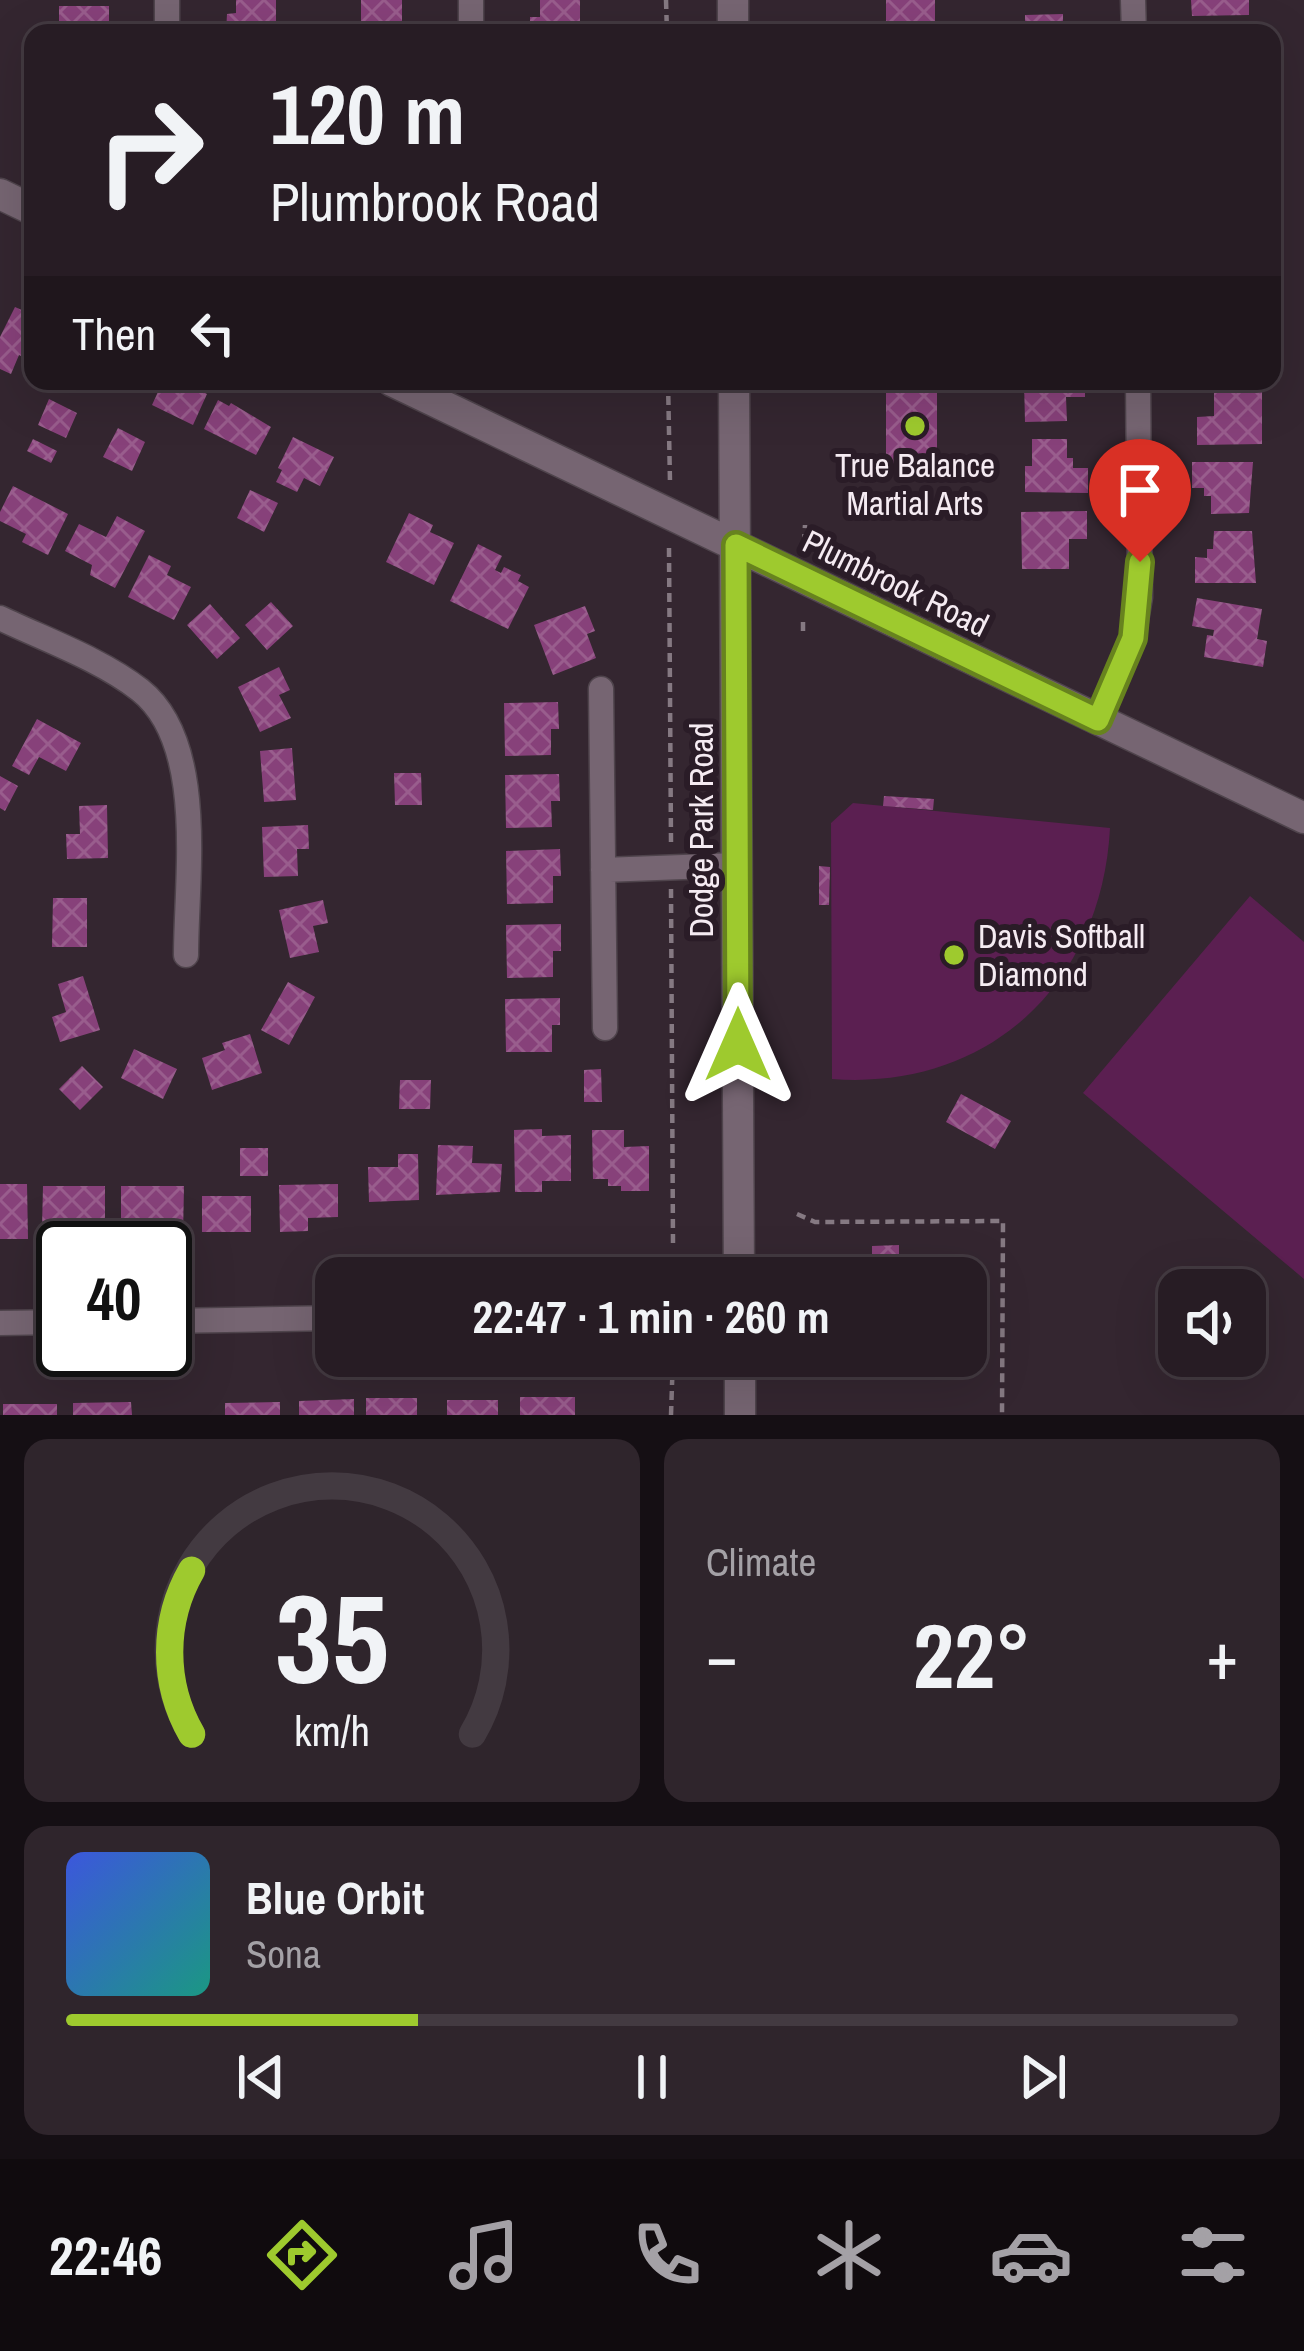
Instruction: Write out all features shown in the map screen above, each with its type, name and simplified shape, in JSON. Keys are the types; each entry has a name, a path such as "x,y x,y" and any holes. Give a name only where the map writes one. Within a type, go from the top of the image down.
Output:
{"street":[{"name":"Plumbrook Road","path":"411,390 1304,818"},
{"name":"Dodge Park Road","path":"734,390 739,1257"},
{"path":"1098,720 1133,638 1140,597 1138,390"},
{"path":"0,618 118,674 144,693 174,731 186,788 186,955"},
{"path":"601,689 605,1028"},
{"path":"603,870 737,865"},
{"path":"192,1321 315,1318"},
{"path":"0,1323 36,1322"},
{"path":"740,1377 740,1415"}],"path":[{"path":"668,390 671,464"},
{"path":"804,543 805,525"},
{"path":"669,542 671,846"},
{"path":"803,622 803,632"},
{"path":"671,883 673,1257"},
{"path":"797,1214 815,1222 1003,1221 1002,1415"},
{"path":"671,1415 672,1377"}],"shaded area":[{"name":"Davis Softball Diamond","path":"853,803 1110,828 1102,884 1085,934 1060,979 1027,1016 987,1046 941,1067 889,1078 832,1079 831,823"},
{"path":"1250,896 1304,942 1304,1279 1083,1093"}],"building":[{"path":"236,0 276,0 276,24 226,24 227,14 236,13"},
{"path":"361,0 402,0 402,22 361,22"},
{"path":"540,0 580,0 580,24 530,24 530,17 540,17"},
{"path":"886,0 935,0 935,24 886,24"},
{"path":"1191,0 1249,0 1249,15 1192,16"},
{"path":"59,6 109,6 109,24 59,24"},
{"path":"1063,14 1063,24 1025,24 1025,15"},
{"path":"15,307 24,311 24,358 19,355 11,374 0,369 0,337"},
{"path":"159,390 207,394 193,425 152,405"},
{"name":"True Balance Martial Arts","path":"886,390 937,390 937,470 886,470"},
{"path":"1024,390 1085,390 1085,397 1066,397 1067,421 1025,422"},
{"path":"1214,390 1262,390 1262,444 1197,445 1197,417 1214,416"},
{"path":"49,399 77,413 66,438 38,425"},
{"path":"218,400 271,427 256,455 204,429"},
{"path":"118,428 145,442 132,471 103,457"},
{"path":"293,437 334,457 320,486 304,478 297,492 276,482"},
{"path":"33,439 57,451 51,463 27,451"},
{"path":"1032,439 1067,439 1067,458 1073,458 1073,468 1088,468 1088,493 1025,492"},
{"path":"1192,462 1253,462 1249,513 1211,514 1211,496 1204,496 1204,488 1192,488"},
{"path":"13,486 68,514 48,555 22,542 26,534 0,521"},
{"path":"250,490 278,503 264,532 237,518"},
{"path":"1087,511 1087,539 1069,539 1069,569 1022,569 1021,512"},
{"path":"409,513 433,525 430,532 454,543 434,585 386,562"},
{"path":"117,516 145,531 115,588 90,575 92,565 65,551 79,524 106,537"},
{"path":"1214,531 1252,531 1256,583 1195,583 1195,557 1207,558"},
{"path":"478,544 502,556 495,570 501,573 504,567 521,575 518,581 529,587 508,629 450,601"},
{"path":"149,555 171,566 167,575 191,587 174,620 128,597"},
{"path":"1197,598 1262,609 1257,639 1267,641 1263,667 1204,657 1207,635 1213,636 1214,630 1192,626"},
{"path":"271,602 293,626 267,650 245,625"},
{"path":"210,604 240,638 217,659 187,625"},
{"path":"585,606 595,631 587,634 596,658 553,675 534,625"},
{"path":"279,667 290,690 279,695 291,718 260,732 238,687"},
{"path":"558,702 559,729 551,729 551,755 505,756 504,703"},
{"path":"37,719 81,743 66,771 39,757 29,775 12,766"},
{"path":"292,748 296,800 264,802 260,751"},
{"path":"394,773 421,773 422,805 395,805"},
{"path":"559,774 560,801 551,801 552,827 506,828 505,775"},
{"path":"0,776 18,786 5,811 0,808"},
{"path":"884,796 934,799 933,810 883,806"},
{"path":"107,805 108,858 67,859 66,834 80,834 79,806"},
{"path":"308,825 309,849 297,849 298,876 264,877 262,827"},
{"path":"560,849 561,876 553,876 553,903 507,904 506,851"},
{"path":"819,866 830,867 829,905 819,905"},
{"path":"53,898 87,898 87,947 52,947"},
{"path":"323,900 328,923 313,926 319,952 290,958 279,910"},
{"path":"561,924 561,951 553,951 553,977 507,978 506,925"},
{"path":"83,976 100,1030 60,1042 52,1017 66,1012 58,984"},
{"path":"288,982 315,997 289,1045 261,1030"},
{"path":"560,998 560,1025 552,1025 552,1052 506,1052 505,999"},
{"path":"250,1034 262,1073 212,1090 202,1058 225,1050 222,1043"},
{"path":"134,1049 177,1069 163,1099 121,1078"},
{"path":"82,1066 103,1087 80,1110 59,1089"},
{"path":"601,1069 602,1102 584,1102 584,1070"},
{"path":"400,1080 431,1080 430,1109 399,1109"},
{"path":"961,1094 1011,1121 995,1149 946,1122"},
{"path":"542,1129 542,1136 571,1135 571,1181 542,1181 542,1192 515,1192 514,1130"},
{"path":"592,1130 624,1130 624,1147 649,1146 649,1191 621,1191 621,1186 608,1186 608,1179 593,1179"},
{"path":"438,1145 473,1146 472,1163 502,1164 500,1192 436,1195"},
{"path":"240,1148 268,1148 268,1176 240,1176"},
{"path":"398,1154 418,1154 419,1200 369,1202 368,1167 398,1167"},
{"path":"0,1184 27,1184 28,1239 0,1239"},
{"path":"338,1184 338,1217 308,1218 308,1231 280,1232 279,1185"},
{"path":"43,1186 105,1186 105,1221 42,1221"},
{"path":"121,1186 184,1186 183,1221 121,1221"},
{"path":"202,1196 251,1196 251,1232 202,1232"},
{"path":"899,1245 899,1257 872,1257 872,1246"},
{"path":"520,1397 575,1397 575,1415 520,1415"},
{"path":"366,1398 417,1398 417,1415 366,1415"},
{"path":"354,1399 354,1415 299,1415 299,1401"},
{"path":"447,1400 498,1400 498,1415 447,1415"},
{"path":"131,1402 132,1415 73,1415 73,1403"},
{"path":"280,1402 280,1415 225,1415 225,1403"},
{"path":"3,1404 57,1404 57,1415 3,1415"}],"place":[{"name":"True Balance Martial Arts","path":"915,426"},
{"name":"Davis Softball Diamond","path":"954,955"}],"route":[{"path":"738,1045 736,545 1098,720 1133,638 1140,562"}]}
